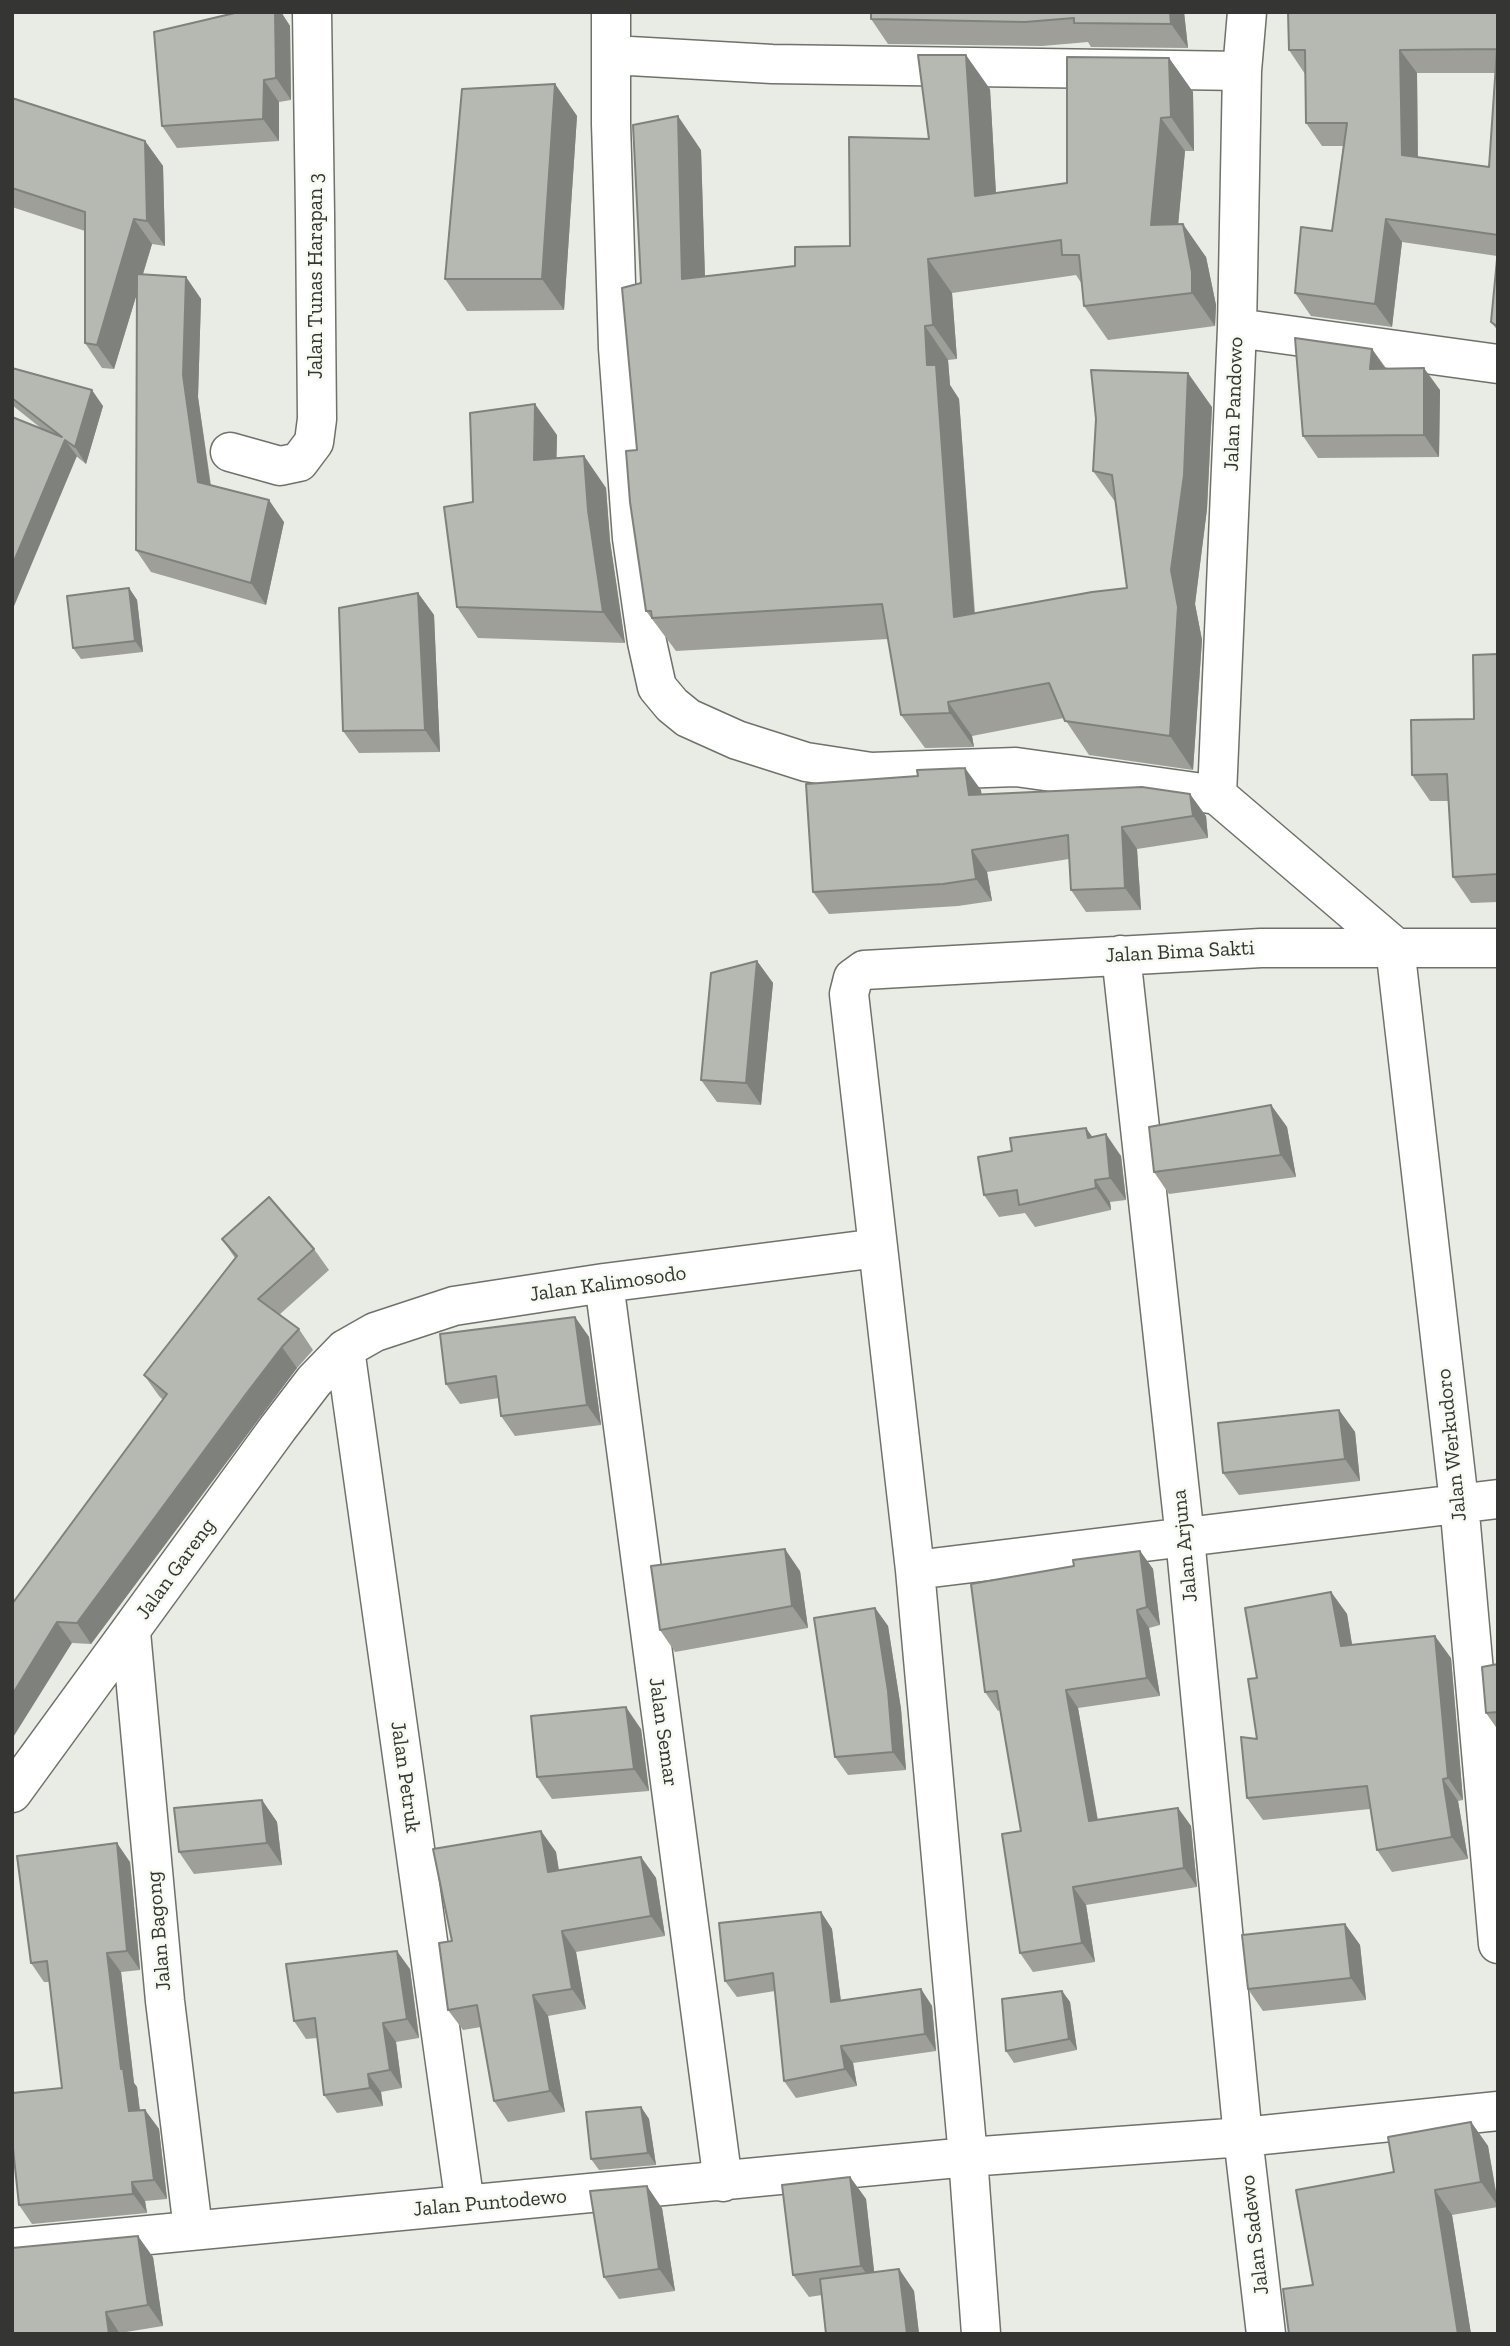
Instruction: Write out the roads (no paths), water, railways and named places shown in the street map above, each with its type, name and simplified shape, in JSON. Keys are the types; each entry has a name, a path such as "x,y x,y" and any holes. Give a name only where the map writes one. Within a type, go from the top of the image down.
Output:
{"street":[{"name":"Jalan Tunas Harapan 3","path":"230,452 280,466 299,461 314,442 317,419 312,12"},
{"path":"611,12 611,124 619,361 632,538 647,642 657,687 672,705 688,718 737,740 806,762 871,772 1016,767 1217,795 1395,947"},
{"name":"Jalan Pandowo","path":"1217,795 1237,328 1242,71 1247,12"},
{"path":"612,55 772,64 1242,71"},
{"path":"1237,328 1498,364"},
{"name":"Jalan Werkudoro","path":"1395,947 1459,1502 1498,1944"},
{"name":"Jalan Bima Sakti","path":"878,1248 849,994 853,978 864,970 1261,948 1498,948"},
{"name":"Jalan Arjuna","path":"1121,955 1185,1538 1243,2137"},
{"path":"878,1248 915,1570 968,2157 981,2334"},
{"name":"Jalan Kalimosodo","path":"345,1349 375,1332 454,1306 604,1283 878,1248"},
{"name":"Jalan Semar","path":"604,1283 723,2182"},
{"name":"Jalan Gareng","path":"12,1794 278,1428 314,1381 345,1349"},
{"name":"Jalan Petruk","path":"345,1349 465,2205"},
{"path":"915,1570 1498,1499"},
{"name":"Jalan Bagong","path":"131,1632 165,2001 193,2229"},
{"name":"Jalan Puntodewo","path":"12,2248 968,2157 1243,2137 1498,2111"},
{"name":"Jalan Sadewo","path":"1243,2137 1266,2334"}]}
